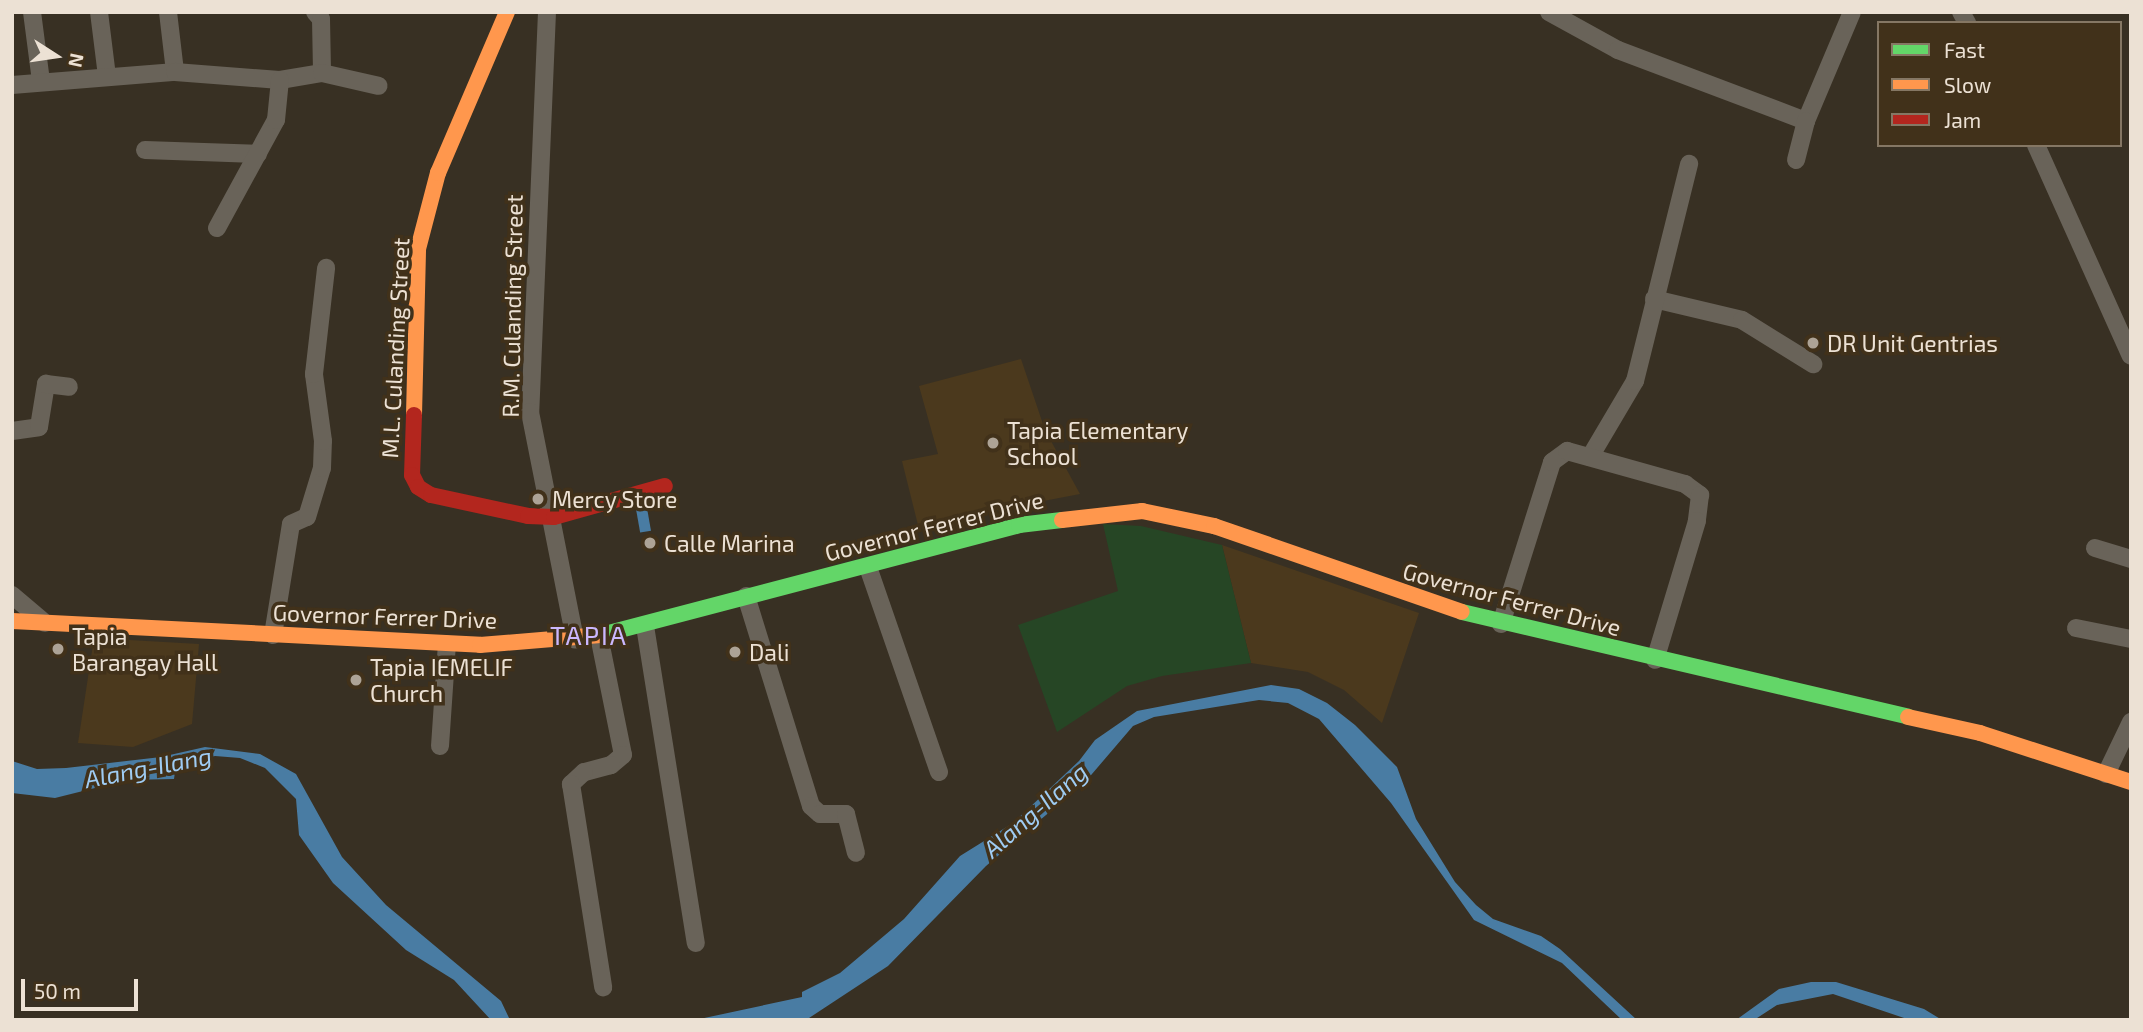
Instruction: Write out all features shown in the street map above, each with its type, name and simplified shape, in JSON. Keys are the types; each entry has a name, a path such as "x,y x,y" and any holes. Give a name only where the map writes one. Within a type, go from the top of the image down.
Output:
{"main road":[{"name":"M.L. Culanding Street","path":"507,12 438,173 418,249 412,475 418,487 431,495 528,516 554,517 665,486"},
{"name":"Governor Ferrer Drive","path":"12,621 447,643 575,640 645,626 746,596 868,567 1019,525 1142,511 1214,526 1394,592 1500,624 1980,733 2131,782"}],"street":[{"path":"32,12 41,81"},
{"path":"99,12 107,76"},
{"path":"167,12 175,72"},
{"path":"315,12 321,19 322,73"},
{"name":"R.M. Culanding Street","path":"547,12 530,412 554,517 575,640"},
{"path":"1549,12 1618,50 1806,121"},
{"path":"1796,160 1806,121 1852,12"},
{"path":"12,85 175,72 280,80 322,73 379,86"},
{"path":"216,228 276,120 280,80"},
{"path":"2037,147 2131,356"},
{"path":"145,150 258,154"},
{"path":"1590,457 1635,381 1689,163"},
{"path":"273,635 291,524 307,517 322,468 323,441 314,373 326,268"},
{"path":"1654,299 1742,320 1813,363"},
{"path":"12,431 39,427 47,384 69,387"},
{"path":"1500,624 1552,462 1567,451 1685,484 1700,495 1697,521 1655,660"},
{"path":"2095,548 2131,559"},
{"path":"868,567 939,772"},
{"path":"12,595 45,623"},
{"path":"746,596 811,806 820,814 846,814 856,853"},
{"path":"645,626 696,943"},
{"path":"2076,628 2131,639"},
{"path":"599,636 623,755 611,765 576,776 571,783 603,987"},
{"path":"440,746 447,643"},
{"path":"2106,774 2131,722"}],"shaded area":[{"name":"Tapia Elementary School","path":"1021,359 1045,430 1080,494 918,525 902,461 938,454 919,386"},
{"path":"1222,545 1419,613 1382,723 1344,690 1308,672 1251,663"},
{"path":"94,638 199,644 192,724 133,747 78,743"}],"green space":[{"path":"1103,524 1141,526 1222,545 1251,663 1162,676 1127,686 1057,732 1018,625 1118,591"}],"water":[{"path":"647,508 651,531 640,533 636,510"},
{"name":"Alang-Ilang","path":"1271,685 1299,689 1327,703 1355,725 1397,767 1416,819 1455,882 1476,905 1493,919 1541,936 1560,949 1637,1020 1622,1020 1562,963 1474,920 1391,803 1319,719 1288,703 1259,700 1154,717 1133,726 1086,781 986,866 888,966 806,1020 695,1020 802,997 802,992 840,973 904,919 960,856 1013,823 1079,761 1095,740 1137,711"},
{"name":"Alang-Ilang","path":"205,747 260,754 296,774 342,857 386,905 501,1001 510,1020 491,1020 454,980 406,950 333,883 299,835 296,799 265,768 240,758 215,756 176,765 174,779 127,780 55,798 12,793 12,761 37,769 66,768 161,757"},
{"path":"1811,982 1836,982 1924,1009 1942,1020 1910,1020 1833,994 1777,1005 1754,1020 1736,1020 1779,989"}],"traffic: fast":[{"path":"601,635 1019,525 1062,520"},
{"path":"1462,612 1908,717"}],"traffic: slow":[{"path":"414,415 418,249 438,173 507,12"},
{"path":"1062,520 1142,511 1214,526 1462,612"},
{"path":"12,621 480,645 601,635"},
{"path":"1908,717 1980,733 2131,782"}],"traffic: jam":[{"path":"414,415 412,475 418,487 431,495 528,516 554,517 665,486"}],"place":[{"name":"DR Unit Gentrias","path":"1813,343"},
{"name":"Tapia Elementary School","path":"993,443"},
{"name":"Mercy Store","path":"538,499"},
{"name":"Calle Marina","path":"650,543"},
{"name":"Tapia Barangay Hall","path":"58,649"},
{"name":"Dali","path":"735,652"},
{"name":"Tapia IEMELIF Church","path":"356,680"}],"district":[{"name":"TAPIA","path":"589,635"}]}
